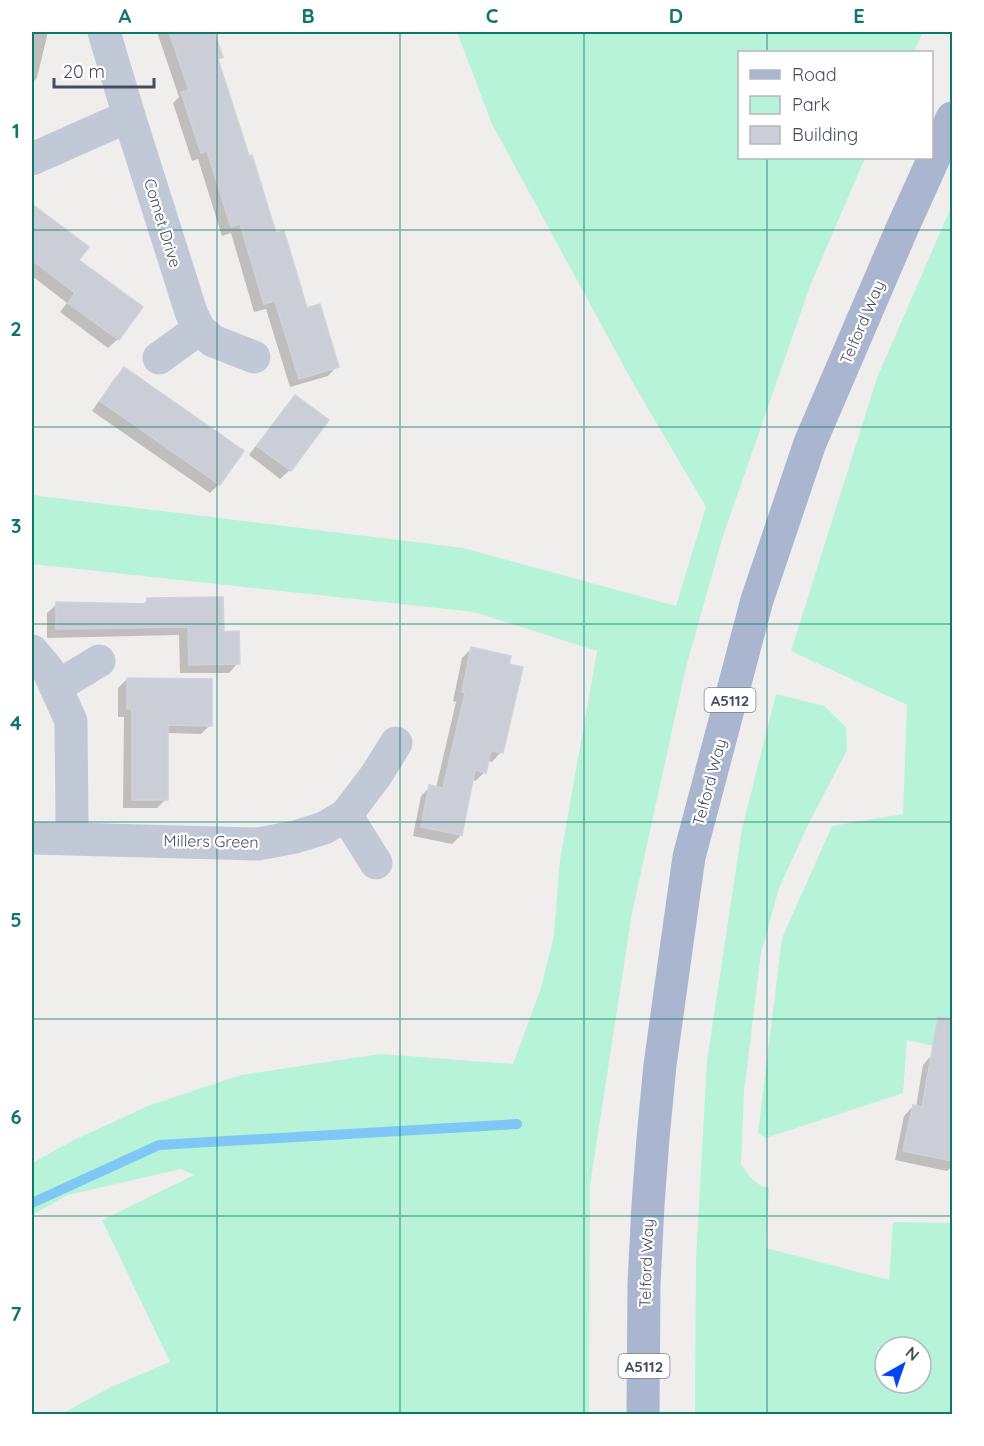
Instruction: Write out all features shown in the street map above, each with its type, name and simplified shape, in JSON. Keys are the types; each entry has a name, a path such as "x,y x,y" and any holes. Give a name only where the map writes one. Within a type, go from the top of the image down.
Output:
{"main road":[{"name":"Telford Way","path":"643,1414 644,1284 653,1138 660,1065 689,857 757,600 810,443 952,118"}],"street":[{"name":"Comet Drive","path":"104,32 191,312 199,329"},
{"path":"32,159 129,117"},
{"path":"159,358 199,329 213,341 254,357"},
{"path":"32,651 48,670 71,721 71,838"},
{"path":"56,687 99,661"},
{"name":"Millers Green","path":"32,838 258,844 296,837 324,828 346,815 377,774 396,743"},
{"path":"346,815 376,863"}],"green space":[{"path":"457,32 923,32 914,51 738,51 738,159 865,159 810,286 723,536 686,667 632,913 590,1185 589,1414 61,1414 111,1387 170,1362 102,1220 194,1175 181,1169 68,1195 32,1215 32,1163 74,1140 148,1106 241,1075 380,1054 513,1064 540,991 554,935 560,860 597,651 474,612 32,564 32,495 463,548 676,606 706,507 633,383 492,124"},
{"path":"952,205 952,1050 907,1040 903,1093 766,1138 758,1133 782,938 832,826 903,814 907,705 791,651 877,378"},
{"path":"776,694 824,706 846,727 847,750 808,825 779,888 761,953 744,1092 741,1164 750,1177 761,1186 769,1188 766,1248 889,1280 893,1222 952,1223 952,1414 695,1414 696,1258 707,1061 742,829"}],"building":[{"path":"169,32 214,32 223,57 218,59 249,156 252,155 276,233 284,231 307,308 320,304 339,367 299,379 275,301 264,304 240,224 231,227 207,151 201,153 181,92 189,90"},
{"path":"32,204 89,247 79,260 143,307 119,340 68,303 75,293 32,260"},
{"path":"124,367 244,451 220,485 100,401"},
{"path":"295,395 329,420 291,471 257,446"},
{"path":"223,597 224,632 239,631 240,664 189,665 188,627 56,629 56,602 147,604 147,598"},
{"path":"471,647 511,656 509,664 523,667 503,753 491,751 486,773 475,770 462,835 421,827 429,785 443,788 465,693 462,692"},
{"path":"127,678 212,679 212,726 168,725 168,800 132,800 132,709 127,709"},
{"path":"938,1017 952,1019 952,1161 903,1151 913,1105 922,1107"}],"waterway":[{"path":"32,1203 159,1145 517,1124"}]}
